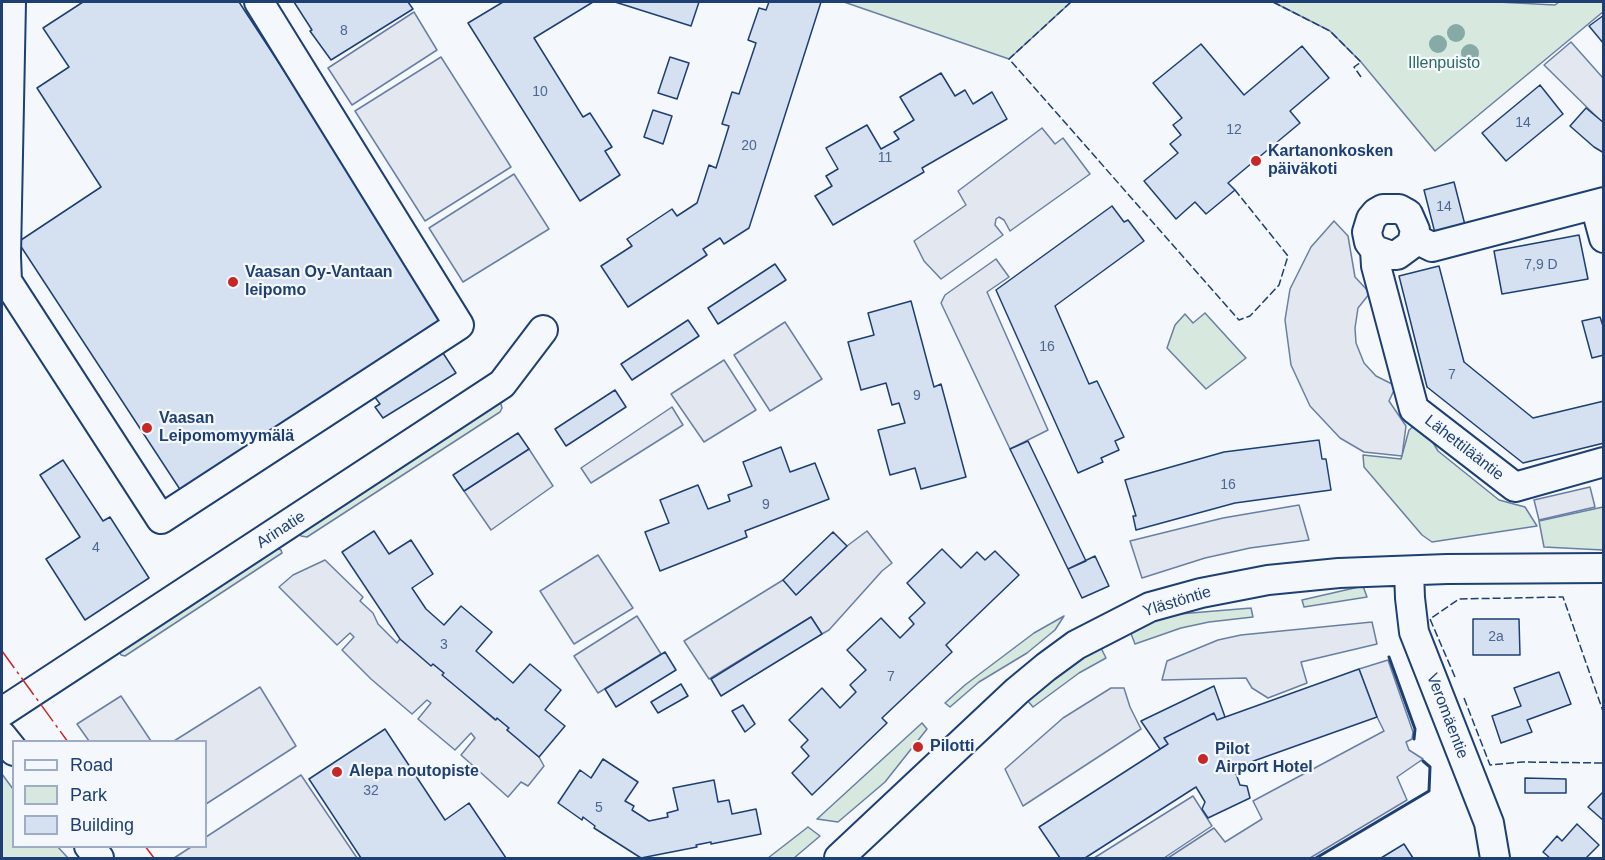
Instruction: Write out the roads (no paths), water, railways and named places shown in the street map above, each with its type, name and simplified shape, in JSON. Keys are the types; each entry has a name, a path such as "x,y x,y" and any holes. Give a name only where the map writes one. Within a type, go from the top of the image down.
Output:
{"street":[{"path":"12,2 4,282 161,519 459,325 259,2"},
{"path":"1375,250 1397,255 1406,250 1414,238 1432,247 1599,203 1604,238"},
{"name":"Lähettilääntie","path":"1414,238 1414,224 1408,214 1400,209 1383,209 1376,213 1368,226 1370,242 1375,250 1376,266 1414,410 1515,487 1604,462"},
{"name":"Arinatie","path":"2,712 502,384 543,330"},
{"name":"Ylästöntie","path":"839,858 1017,691 1076,645 1150,607 1201,593 1268,580 1339,573 1604,567"},
{"name":"Veromäentie","path":"1409,571 1414,632 1489,823 1496,858"},
{"path":"2,736 12,748"}],"place":[{"name":"Kartanonkosken päiväkoti","path":"1256,161"},
{"name":"Vaasan Oy-Vantaan leipomo","path":"233,282"},
{"name":"Vaasan Leipomomyymälä","path":"147,428"},
{"name":"Pilotti","path":"918,747"},
{"name":"Pilot Airport Hotel","path":"1203,759"},
{"name":"Alepa noutopiste","path":"337,772"}],"park label":[{"name":"Illenpuisto","path":"1444,64"}]}
